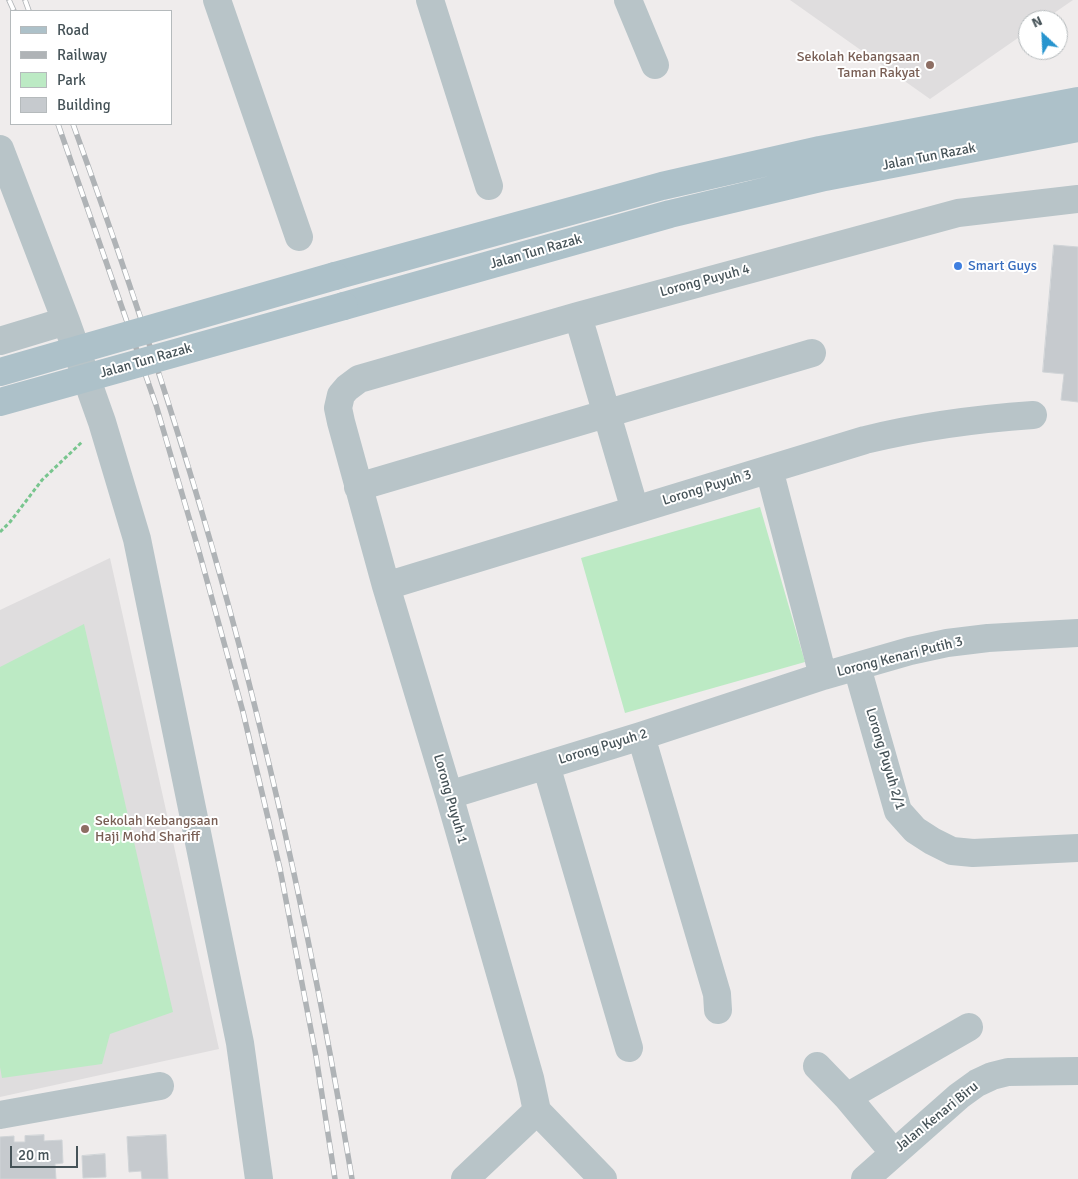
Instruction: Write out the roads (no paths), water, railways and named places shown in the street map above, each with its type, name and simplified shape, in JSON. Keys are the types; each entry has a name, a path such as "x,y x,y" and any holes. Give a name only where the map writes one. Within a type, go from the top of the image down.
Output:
{"main road":[{"name":"Jalan Tun Razak","path":"0,372 336,276 662,186 820,150 1078,101"},
{"name":"Jalan Tun Razak","path":"0,402 670,214 825,177 1078,128"}],"street":[{"path":"217,0 299,237"},
{"path":"430,0 489,186"},
{"path":"628,0 655,65"},
{"path":"0,149 66,321 102,422 139,549 240,1043 259,1179"},
{"name":"Lorong Puyuh 4","path":"341,396 347,388 359,379 578,316 958,212 1078,199"},
{"path":"578,316 634,510"},
{"path":"0,341 66,321"},
{"path":"358,487 812,353"},
{"name":"Lorong Puyuh 1","path":"341,396 338,408 358,487 449,794 538,1111"},
{"name":"Lorong Puyuh 3","path":"386,586 866,440 912,429 992,418 1033,415"},
{"path":"769,469 824,676"},
{"name":"Lorong Kenari Putih 3","path":"756,698 824,676 947,643 988,638 1078,633"},
{"name":"Lorong Puyuh 2/1","path":"857,667 898,811 915,830 952,851 973,854 1077,842"},
{"name":"Lorong Puyuh 2","path":"449,794 640,736 756,698"},
{"path":"640,736 718,994 718,1010"},
{"path":"546,764 629,1048"},
{"path":"847,1097 969,1027"},
{"path":"818,1066 894,1153"},
{"name":"Jalan Kenari Biru","path":"865,1179 959,1096 977,1083 992,1076 1017,1072 1078,1071"},
{"path":"0,1115 160,1086"},
{"path":"465,1179 538,1111 603,1179"}],"railway":[{"path":"9,0 14,10"},
{"path":"25,0 29,10"},
{"path":"58,125 156,405 243,712 280,869 316,1056 335,1179"},
{"path":"73,125 149,342 217,562 237,637 297,886 332,1061 352,1179"}],"place":[{"name":"Sekolah Kebangsaan Taman Rakyat","path":"930,65"},
{"name":"Smart Guys","path":"958,266"},
{"name":"Sekolah Kebangsaan Haji Mohd Shariff","path":"85,829"}]}
